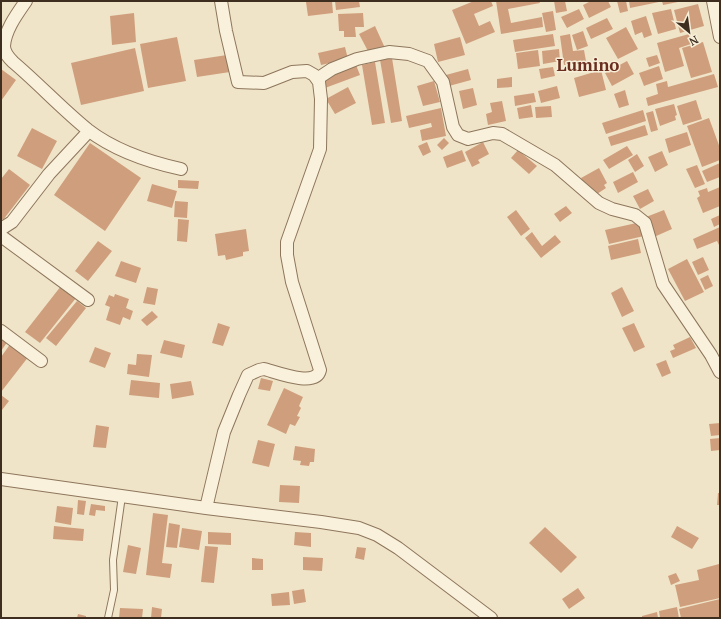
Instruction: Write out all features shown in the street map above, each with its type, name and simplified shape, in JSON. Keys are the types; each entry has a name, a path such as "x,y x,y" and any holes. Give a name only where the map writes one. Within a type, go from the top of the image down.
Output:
{"street":[{"path":"26,1 16,15 7,34 4,47 7,55 89,131 138,156 181,169"},
{"path":"206,508 224,432 248,376 264,369 304,378 316,376 320,371 292,282 287,255 288,242 320,149 321,93 317,78 308,71 292,72 264,83 238,82 226,31 221,1"},
{"path":"713,1 720,37"},
{"path":"317,78 332,69 356,59 389,52 409,54 428,61 443,82 453,127 458,135 468,139 493,133 502,134 555,165 599,203 612,209 635,215 641,219 648,229 656,265 663,284 711,355 720,372"},
{"path":"1,228 12,222 49,174 89,131"},
{"path":"1,236 88,300"},
{"path":"1,331 40,361"},
{"path":"1,479 206,508 321,522 367,531 398,548 491,618"}],"lane":[{"path":"108,618 114,590 113,560 122,496"}],"building":[{"path":"332,1 333,13 308,16 306,2"},
{"path":"335,1 359,1 360,7 336,10"},
{"path":"474,1 491,1 493,6 474,14 479,26 490,21 495,32 466,44 452,10"},
{"path":"496,1 539,1 540,3 508,9 511,23 542,17 543,27 501,34"},
{"path":"554,1 565,1 567,11 556,13"},
{"path":"591,1 608,1 611,7 589,18 583,5"},
{"path":"617,1 626,1 628,11 620,13"},
{"path":"629,1 658,1 659,2 630,8"},
{"path":"662,1 678,1 678,2 663,5"},
{"path":"698,4 704,26 680,33 674,10"},
{"path":"579,9 584,19 567,28 561,17"},
{"path":"671,9 676,29 658,34 652,13"},
{"path":"553,11 556,30 546,32 542,13"},
{"path":"134,13 136,42 112,45 110,16"},
{"path":"363,13 364,27 355,27 356,37 344,37 344,31 339,31 338,14"},
{"path":"646,16 652,35 644,38 642,32 635,35 631,21"},
{"path":"607,18 613,29 591,39 586,28"},
{"path":"375,26 385,48 370,55 359,34"},
{"path":"626,27 638,49 618,59 606,38"},
{"path":"583,31 588,46 577,50 572,35"},
{"path":"553,34 555,46 515,52 513,40"},
{"path":"570,34 573,51 584,50 586,61 564,65 560,36"},
{"path":"689,34 691,44 679,48 684,66 665,72 657,43"},
{"path":"177,37 186,81 148,88 140,44"},
{"path":"460,37 465,55 438,62 434,44"},
{"path":"703,42 712,72 691,78 682,48"},
{"path":"345,47 348,59 321,65 318,53"},
{"path":"135,48 144,91 81,105 71,63"},
{"path":"559,49 560,61 543,64 542,51"},
{"path":"538,50 540,66 518,69 516,53"},
{"path":"227,55 230,72 197,77 194,60"},
{"path":"657,55 660,63 649,67 646,58"},
{"path":"392,58 402,121 391,123 380,60"},
{"path":"627,61 634,74 612,86 605,73"},
{"path":"375,62 385,123 372,125 362,65"},
{"path":"356,65 360,75 325,88 322,77"},
{"path":"659,66 663,79 644,86 639,73"},
{"path":"553,67 555,76 541,79 539,69"},
{"path":"1,69 16,80 1,101"},
{"path":"468,69 471,80 449,86 446,75"},
{"path":"601,70 606,90 579,97 574,78"},
{"path":"714,74 718,87 648,106 646,98 658,94 656,84 667,81 668,87"},
{"path":"512,77 512,87 497,88 497,79"},
{"path":"434,81 440,102 423,106 417,86"},
{"path":"557,86 560,98 541,103 538,91"},
{"path":"348,87 356,103 335,114 326,99"},
{"path":"473,88 477,105 463,109 459,91"},
{"path":"625,90 629,105 619,108 614,94"},
{"path":"534,93 536,102 515,106 514,96"},
{"path":"696,100 702,119 683,125 677,106"},
{"path":"502,101 506,121 488,125 486,114 492,112 490,103"},
{"path":"674,104 677,115 675,116 676,120 660,126 655,109"},
{"path":"531,105 533,117 519,119 517,108"},
{"path":"551,106 552,117 536,118 535,107"},
{"path":"441,108 446,136 422,141 420,130 432,127 431,123 409,128 406,116"},
{"path":"643,110 646,121 606,134 602,123"},
{"path":"653,111 658,130 651,132 646,113"},
{"path":"709,118 720,148 720,160 702,167 687,126"},
{"path":"645,125 648,135 611,146 608,137"},
{"path":"32,128 57,141 42,169 17,156"},
{"path":"687,132 691,145 669,153 665,139"},
{"path":"444,138 449,143 442,150 437,145"},
{"path":"427,142 431,152 423,156 418,146"},
{"path":"483,142 489,154 478,160 480,163 472,167 465,152"},
{"path":"90,143 141,178 105,231 54,195"},
{"path":"627,146 633,155 609,169 603,160"},
{"path":"462,150 466,161 447,168 443,157"},
{"path":"518,150 537,166 529,174 511,158"},
{"path":"662,151 668,165 655,172 648,157"},
{"path":"637,154 644,166 635,172 628,160"},
{"path":"720,163 720,177 707,182 702,171"},
{"path":"697,165 705,184 695,188 686,169"},
{"path":"599,168 607,183 604,185 606,188 597,194 594,190 590,193 581,178"},
{"path":"9,169 30,185 3,220 1,218 1,179"},
{"path":"633,172 638,182 618,193 613,182"},
{"path":"178,180 199,181 198,189 178,188"},
{"path":"152,184 177,191 172,208 147,201"},
{"path":"720,187 720,206 703,213 697,198 700,196 698,191 707,188 708,192"},
{"path":"648,189 654,201 640,209 633,196"},
{"path":"175,201 188,202 187,218 174,217"},
{"path":"566,206 572,213 560,222 554,214"},
{"path":"516,210 530,229 521,236 507,217"},
{"path":"664,210 672,229 654,237 646,217"},
{"path":"720,215 720,224 714,227 711,219"},
{"path":"178,219 189,220 187,242 177,241"},
{"path":"641,222 644,236 609,244 605,230"},
{"path":"720,227 720,247 717,241 697,249 693,239"},
{"path":"246,229 249,251 243,252 243,256 226,260 225,255 218,256 215,234"},
{"path":"532,232 542,246 555,235 561,242 541,258 525,238"},
{"path":"638,239 641,253 611,260 608,246"},
{"path":"98,241 112,251 88,281 75,271"},
{"path":"703,257 709,270 698,275 692,262"},
{"path":"687,259 704,292 685,301 668,269"},
{"path":"121,261 141,268 136,283 115,276"},
{"path":"708,275 713,286 705,290 700,279"},
{"path":"61,286 76,298 40,343 25,332"},
{"path":"147,287 158,289 155,305 143,303"},
{"path":"622,287 634,311 622,317 611,293"},
{"path":"115,294 129,299 126,308 133,311 130,320 123,317 120,325 106,320 110,307 105,305 109,295 114,297"},
{"path":"77,301 86,308 56,346 46,338"},
{"path":"152,311 158,317 147,326 141,320"},
{"path":"218,323 230,327 223,346 212,343"},
{"path":"634,323 645,347 634,352 622,328"},
{"path":"1,336 8,341 1,351"},
{"path":"690,337 696,348 673,358 670,351 675,349 673,345"},
{"path":"164,340 185,345 182,358 160,353"},
{"path":"11,343 29,356 1,392 1,357"},
{"path":"95,347 111,353 105,368 89,362"},
{"path":"137,354 152,355 149,377 127,374 128,364 136,365"},
{"path":"666,360 671,373 662,377 656,364"},
{"path":"261,378 273,381 270,391 258,389"},
{"path":"131,380 160,383 159,398 129,395"},
{"path":"191,381 194,395 172,399 170,384"},
{"path":"284,388 303,397 299,406 301,408 297,416 300,417 295,426 290,424 286,434 267,425"},
{"path":"1,395 9,401 2,410 1,409"},
{"path":"720,423 720,435 711,436 709,424"},
{"path":"96,425 109,427 106,448 93,447"},
{"path":"720,438 720,450 711,451 710,439"},
{"path":"258,440 275,444 269,467 252,463"},
{"path":"295,446 315,449 314,462 310,462 309,466 300,465 301,461 293,460"},
{"path":"280,485 300,486 299,503 279,502"},
{"path":"718,493 720,493 720,505 717,505"},
{"path":"78,500 86,501 84,515 77,514"},
{"path":"91,504 105,506 105,511 96,510 95,516 89,515"},
{"path":"57,506 73,508 71,525 55,522"},
{"path":"153,513 168,515 162,563 172,564 170,578 146,575"},
{"path":"169,523 180,525 177,548 166,547"},
{"path":"54,526 84,529 83,541 53,539"},
{"path":"677,526 699,538 692,549 671,537"},
{"path":"545,527 577,557 561,573 529,543"},
{"path":"182,528 202,531 199,550 179,547"},
{"path":"208,532 231,533 231,545 208,544"},
{"path":"295,532 311,533 311,547 294,545"},
{"path":"128,545 141,548 136,574 123,572"},
{"path":"205,546 218,547 214,583 201,582"},
{"path":"357,547 366,548 364,560 355,558"},
{"path":"303,557 323,558 322,571 303,570"},
{"path":"252,558 263,559 263,570 252,570"},
{"path":"719,564 720,598 680,607 675,585 699,580 697,570"},
{"path":"676,573 680,581 671,585 668,576"},
{"path":"578,588 585,598 569,609 562,599"},
{"path":"304,589 306,602 294,604 292,591"},
{"path":"289,592 290,605 272,606 271,594"},
{"path":"720,599 720,618 681,618 679,609"},
{"path":"152,607 162,609 161,618 151,618"},
{"path":"677,607 679,618 660,618 659,611"},
{"path":"120,608 143,609 142,618 119,618"},
{"path":"657,612 658,618 642,618 642,616"},
{"path":"78,614 86,616 86,618 77,618"}],"district":[{"name":"Lumino","path":"588,65"}]}
